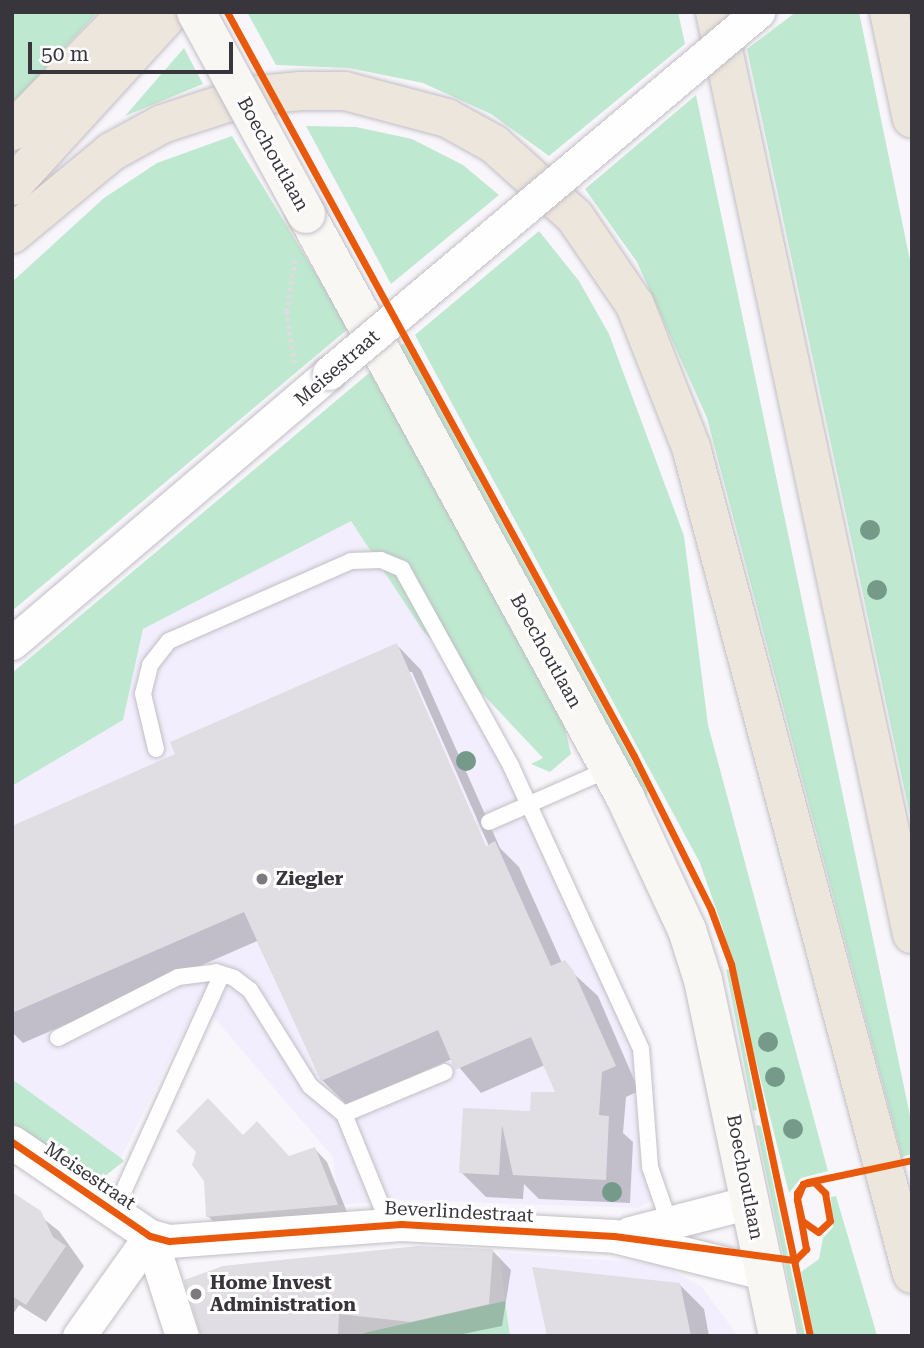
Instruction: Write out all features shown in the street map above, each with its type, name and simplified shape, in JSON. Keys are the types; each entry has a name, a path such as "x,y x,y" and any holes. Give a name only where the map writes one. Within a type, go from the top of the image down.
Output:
{"highway":[{"path":"12,131 128,12"},
{"path":"12,186 171,12"},
{"path":"715,12 912,934"},
{"path":"889,12 912,119"},
{"path":"13,233 111,152 162,124 248,96 301,90 345,91 447,118 494,144 575,217 635,305 691,447 912,1274"}],"main road":[{"name":"Boechoutlaan","path":"196,12 610,769 661,871 699,968 778,1336"}],"street":[{"name":"Meisestraat","path":"12,642 758,12"},
{"name":"Meisestraat","path":"12,1142 150,1236"},
{"name":"Beverlindestraat","path":"614,1236 670,1225 750,1202"},
{"name":"Beverlindestraat","path":"150,1236 188,1241 389,1224 614,1236 764,1273"},
{"path":"79,1336 150,1236"},
{"path":"150,1236 183,1336"}],"lane":[{"path":"156,749 143,694 150,665 169,641 351,562 381,560 402,569 529,805 641,1048 650,1167 670,1225"},
{"path":"489,822 610,769"},
{"path":"58,1038 178,977 222,974 250,990 310,1087 344,1114 389,1224"},
{"name":"Meisestraat","path":"114,1212 222,974"},
{"path":"344,1114 445,1072"}],"path":[{"path":"304,396 287,310 292,272 308,218"}],"shaded area":[{"path":"351,520 516,775 632,1031 666,1192 638,1208 397,1200 338,1205 333,1157 199,1000 121,1158 12,1079 12,786 123,720 143,629"},
{"path":"499,1252 659,1264 701,1286 738,1336 510,1336"}],"green space":[{"path":"12,12 98,12 12,104"},
{"path":"247,12 678,12 685,44 549,156 491,114 423,83 349,68 276,65"},
{"path":"796,12 859,12 912,270 912,825 747,49"},
{"path":"184,48 203,84 125,116"},
{"path":"696,95 912,1125 912,1154 902,1157 707,418 637,262 585,189"},
{"path":"306,126 356,127 412,139 463,165 499,195 391,284"},
{"path":"232,136 349,328 12,611 12,282 104,198 157,163"},
{"path":"539,231 579,281 609,334 684,536 708,725 828,1171 801,1178 789,1193 723,929 700,863 415,335"},
{"path":"404,343 648,790 645,804 396,350"},
{"path":"375,368 560,707 571,754 550,772 531,764 543,758 423,631 351,521 143,629 123,720 12,786 12,673"},
{"path":"726,969 729,970 757,1110 753,1111"},
{"path":"12,1079 124,1161 100,1180 12,1125"},
{"path":"756,1125 761,1126 805,1336 800,1336"},
{"path":"836,1196 877,1336 814,1336 801,1272 819,1259 823,1238 833,1227 831,1197"},
{"path":"505,1301 510,1336 364,1336 364,1333"}],"building":[{"name":"Ziegler","path":"397,643 486,846 495,841 551,966 565,960 573,970 616,1066 602,1072 599,1115 609,1116 606,1180 513,1175 502,1125 499,1175 459,1173 463,1108 530,1111 531,1092 555,1092 531,1037 455,1070 438,1030 321,1081 244,912 12,1013 12,826 175,754 170,742"},
{"path":"208,1098 243,1135 257,1121 289,1156 315,1147 338,1205 206,1217 204,1181 192,1165 196,1152 176,1131"},
{"path":"12,1192 41,1211 53,1237 66,1246 26,1305 12,1296"},
{"path":"418,1246 493,1249 489,1304 411,1322 339,1314 338,1336 201,1336 184,1280 223,1266"},
{"path":"532,1267 680,1283 691,1336 547,1336"}],"cycle path":[{"path":"227,12 634,756 711,910 731,964 810,1336"},
{"path":"12,1142 150,1236 169,1241 401,1224 614,1236 795,1260 806,1249 797,1199 803,1184 814,1182 825,1193 830,1221 818,1232 802,1221 797,1199 797,1193 803,1184 912,1160"}],"place":[{"name":"Ziegler","path":"262,879"},
{"name":"Home Invest Administration","path":"196,1294"}]}
